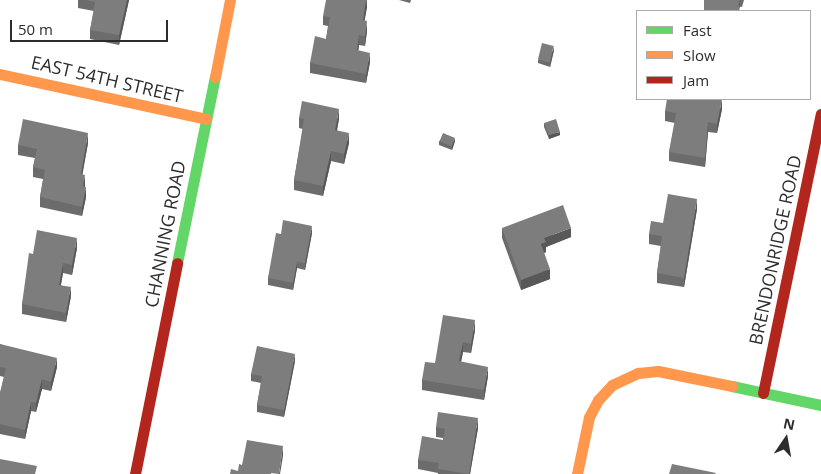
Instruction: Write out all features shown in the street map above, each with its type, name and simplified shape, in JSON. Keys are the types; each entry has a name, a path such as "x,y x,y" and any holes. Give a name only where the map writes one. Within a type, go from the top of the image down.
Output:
{"street":[{"name":"CHANNING ROAD","path":"134,474 230,0"},
{"name":"EAST 54TH STREET","path":"0,74 206,119"},
{"name":"BRENDONRIDGE ROAD","path":"763,393 821,114"},
{"path":"577,474 589,417 612,385 638,373 658,371 821,405"}],"building":[{"path":"86,0 127,0 119,35 90,30 95,2"},
{"path":"326,0 366,0 363,20 367,21 365,36 359,35 357,50 370,53 366,74 310,63 315,36 326,39 330,17 323,16"},
{"path":"704,0 739,0 739,10 704,10"},
{"path":"542,43 554,46 550,62 538,59"},
{"path":"667,100 722,100 717,124 708,122 705,158 669,152 676,113 665,111"},
{"path":"302,101 339,109 335,130 349,133 344,154 331,151 323,186 294,180 304,119 299,118"},
{"path":"23,119 88,133 81,174 85,175 83,186 86,187 82,207 40,197 45,170 33,167 37,149 18,145"},
{"path":"556,119 560,132 549,135 544,123"},
{"path":"443,133 455,138 451,146 439,141"},
{"path":"668,194 697,199 684,278 657,273 662,236 649,234 651,221 663,223"},
{"path":"563,205 571,228 544,238 546,242 541,244 550,269 521,280 502,228"},
{"path":"283,220 312,226 305,263 297,262 293,283 268,278 276,233 281,234"},
{"path":"37,230 77,238 72,265 63,263 59,285 71,287 66,313 22,304 29,253 33,254"},
{"path":"443,315 475,320 471,344 463,342 459,361 488,367 484,390 422,380 425,362 435,363"},
{"path":"0,344 57,358 51,382 42,379 36,403 31,402 25,430 0,424 0,393 6,368 0,367"},
{"path":"257,346 295,354 284,410 257,405 262,376 251,374"},
{"path":"438,412 478,418 469,474 438,469 439,463 418,460 422,436 443,440 445,429 436,427"},
{"path":"247,440 283,446 279,474 230,474 231,469 238,471 239,464 242,465"},
{"path":"0,459 37,466 35,474 0,474"},
{"path":"672,464 716,473 669,474"}],"traffic: fast":[{"path":"177,263 215,77"},
{"path":"732,386 821,405"}],"traffic: slow":[{"path":"215,77 230,0"},
{"path":"0,74 206,119"},
{"path":"577,474 589,417 598,400 612,385 638,373 658,371 732,386"}],"traffic: jam":[{"path":"763,393 821,114"},
{"path":"135,474 177,263"}]}
